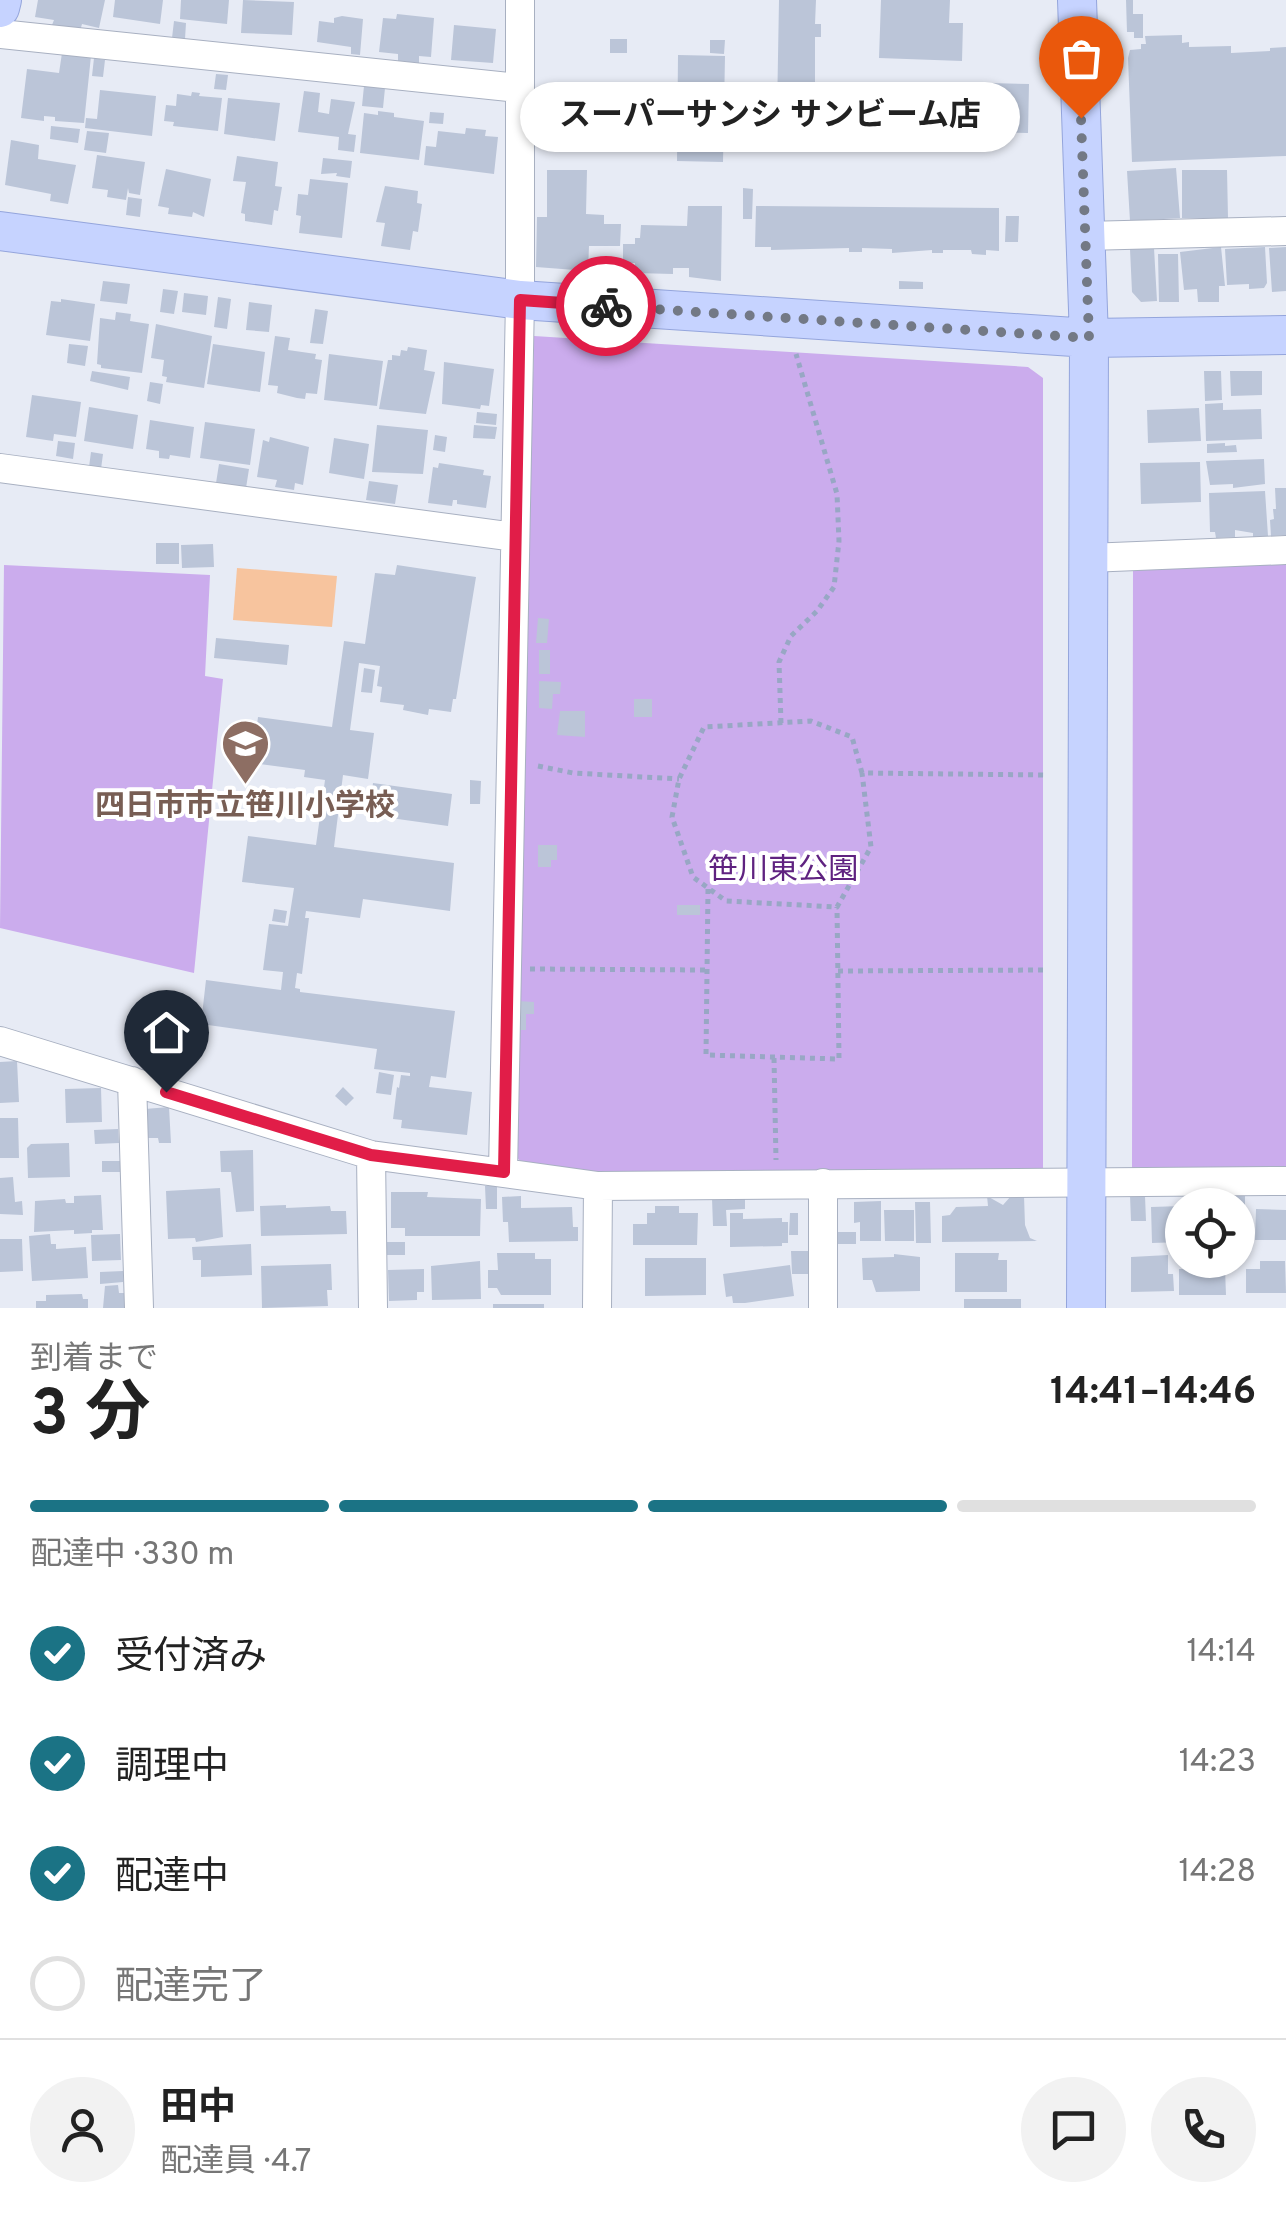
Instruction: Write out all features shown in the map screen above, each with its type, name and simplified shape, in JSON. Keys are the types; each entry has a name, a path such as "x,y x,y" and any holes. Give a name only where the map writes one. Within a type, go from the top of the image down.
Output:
{"street":[{"path":"0,8 2,0"},
{"path":"504,1172 520,300 520,0"},
{"path":"1077,0 1089,338 1086,1308"},
{"path":"0,34 520,88"},
{"path":"0,231 520,300 1089,338 1286,335"},
{"path":"1086,236 1286,231"},
{"path":"0,468 515,538"},
{"path":"1088,558 1286,550"},
{"path":"0,1041 371,1155 598,1186 1286,1181"},
{"path":"132,1081 139,1308"},
{"path":"371,1155 372,1308"},
{"path":"823,1182 823,1308"},
{"path":"597,1308 598,1186"}],"path":[{"path":"781,722 779,662 791,636 817,611 834,587 839,541 837,494 796,354"},
{"path":"708,889 706,1056 839,1059 837,907 871,847 862,773 852,737 811,721 704,727 679,779 672,817 692,877 726,901 837,907"},
{"path":"523,763 574,773 679,779"},
{"path":"862,773 1045,775"},
{"path":"520,968 708,970"},
{"path":"838,971 1044,970"},
{"path":"774,1058 776,1173"}],"green space":[{"name":"笹川東公園","path":"534,336 1028,367 1043,378 1043,1171 599,1172 520,1161 515,1155"},
{"path":"1286,563 1286,1169 1132,1169 1133,569"},
{"path":"4,565 210,575 205,676 223,679 194,973 0,928"}],"shaded area":[{"path":"237,568 337,576 332,627 233,620"}],"building":[{"path":"38,0 105,0 99,28 82,24 80,31 52,25 54,20 35,17"},
{"path":"115,0 163,0 160,24 113,17"},
{"path":"181,0 229,0 227,24 180,19"},
{"path":"243,0 294,2 292,35 241,33"},
{"path":"779,0 816,0 815,24 821,24 821,37 815,37 815,83 820,83 820,94 815,94 814,126 780,126"},
{"path":"881,0 950,0 949,23 963,23 962,61 879,58"},
{"path":"1126,0 1133,0 1133,14 1143,14 1143,38 1134,38 1134,32 1127,32"},
{"path":"397,14 434,18 431,57 419,56 419,63 398,61 398,54 379,52 383,18 396,19"},
{"path":"334,18 363,19 360,55 351,54 351,47 317,42 319,21 334,23"},
{"path":"174,21 186,23 185,39 172,38"},
{"path":"454,25 496,29 493,63 451,60"},
{"path":"1182,35 1182,43 1189,42 1189,47 1231,46 1231,53 1286,47 1286,156 1132,162 1130,50 1141,49 1141,44 1146,44 1145,36"},
{"path":"610,39 627,39 627,53 610,53"},
{"path":"710,40 725,40 724,54 710,53"},
{"path":"62,53 91,56 84,123 55,121 55,117 44,116 44,121 21,118 27,69 59,73"},
{"path":"678,55 725,56 723,162 677,161"},
{"path":"94,58 105,60 103,77 92,76"},
{"path":"216,74 228,75 226,90 214,89"},
{"path":"949,82 1029,84 1028,133 945,131 946,127 921,126 921,85 949,86"},
{"path":"364,86 385,88 383,108 362,106"},
{"path":"100,90 156,96 152,136 85,128 86,118 97,119"},
{"path":"304,91 320,93 318,112 329,114 331,99 355,102 348,134 356,135 354,152 338,150 339,137 298,132"},
{"path":"575,91 575,100 669,100 669,146 616,146 616,150 598,151 598,146 545,146 545,100 550,100 550,92"},
{"path":"192,92 222,98 218,131 173,126 174,122 164,121 166,105 176,106 177,94 191,96"},
{"path":"228,98 280,103 275,141 224,134"},
{"path":"378,111 424,121 419,160 360,153 364,113 378,115"},
{"path":"430,112 444,113 443,124 429,123"},
{"path":"51,126 80,129 78,143 50,139"},
{"path":"466,128 486,130 485,136 498,137 494,174 424,165 426,146 436,147 438,131 465,134"},
{"path":"87,131 109,133 106,153 84,150"},
{"path":"11,140 39,145 38,159 76,165 68,204 50,201 51,194 5,185"},
{"path":"97,155 145,162 140,195 129,193 128,188 126,200 107,197 108,190 92,188"},
{"path":"237,156 278,162 275,186 282,187 272,225 245,221 245,214 241,213 246,182 233,181"},
{"path":"323,158 352,161 350,178 336,176 337,173 321,174"},
{"path":"1176,168 1180,218 1130,221 1127,171"},
{"path":"166,169 211,179 204,217 193,212 192,217 168,214 169,208 158,206"},
{"path":"547,170 587,170 586,214 604,215 604,224 621,224 620,246 589,246 588,271 536,267 537,217 547,217"},
{"path":"1182,170 1227,170 1228,218 1182,218"},
{"path":"310,179 348,183 342,238 299,233 298,194 308,195"},
{"path":"385,186 418,191 417,203 422,204 418,232 413,231 410,250 381,246 385,223 376,222"},
{"path":"743,188 753,189 752,219 743,219"},
{"path":"128,197 142,199 140,217 126,215"},
{"path":"688,206 722,206 721,281 689,277 689,268 673,268 673,274 635,273 635,263 623,263 623,244 635,244 641,225 687,226"},
{"path":"756,206 999,208 999,251 986,250 986,255 972,254 971,250 771,250 755,247"},
{"path":"1006,216 1019,216 1018,242 1005,242"},
{"path":"1221,247 1225,286 1219,286 1219,302 1198,302 1197,289 1184,290 1180,252"},
{"path":"1265,247 1264,288 1227,285 1225,249"},
{"path":"1286,247 1286,291 1272,292 1269,248"},
{"path":"1154,248 1157,301 1141,302 1132,292 1130,249"},
{"path":"1158,254 1178,254 1179,302 1159,302"},
{"path":"103,281 130,284 127,304 100,301"},
{"path":"899,281 923,282 923,289 899,289"},
{"path":"163,289 178,291 174,314 160,312"},
{"path":"184,293 208,296 206,315 182,312"},
{"path":"218,297 231,299 227,329 214,327"},
{"path":"51,301 95,304 90,341 46,335"},
{"path":"249,302 272,305 269,332 246,330"},
{"path":"315,309 328,311 323,344 310,343"},
{"path":"116,312 131,314 130,321 149,324 142,373 101,368 97,364 100,318 115,320"},
{"path":"156,324 212,336 204,388 166,382 167,377 162,376 164,360 151,358"},
{"path":"275,336 290,338 288,350 316,354 315,359 322,360 317,394 306,393 305,399 297,398 277,393 278,386 268,385"},
{"path":"69,344 88,346 85,366 67,363"},
{"path":"213,344 265,352 260,392 207,384"},
{"path":"408,347 427,350 424,370 435,372 426,414 379,409 388,360 392,360 392,355 400,356 401,350 407,351"},
{"path":"329,354 383,361 377,406 324,400"},
{"path":"444,362 494,369 489,406 481,405 480,409 442,404"},
{"path":"92,371 130,377 128,390 90,381"},
{"path":"1204,371 1221,371 1222,400 1205,401"},
{"path":"1230,371 1262,371 1262,395 1231,396"},
{"path":"150,382 163,384 160,404 147,401"},
{"path":"32,395 81,402 76,437 54,434 53,441 26,437"},
{"path":"1223,403 1223,410 1261,409 1262,439 1206,441 1205,404"},
{"path":"89,407 138,415 133,449 84,441"},
{"path":"1199,408 1201,441 1148,443 1147,410"},
{"path":"477,412 497,414 496,425 476,423"},
{"path":"150,420 194,427 190,458 159,458 159,451 146,449"},
{"path":"205,422 255,429 250,465 200,458"},
{"path":"377,425 428,430 423,474 372,472"},
{"path":"474,425 497,427 495,439 473,438"},
{"path":"435,435 447,437 445,452 433,450"},
{"path":"270,437 309,447 303,485 295,483 294,490 275,487 277,480 257,477 263,440 269,442"},
{"path":"334,438 369,444 364,479 329,473"},
{"path":"58,441 75,443 73,459 56,456"},
{"path":"1207,444 1236,445 1237,452 1207,453"},
{"path":"91,452 103,454 101,469 89,467"},
{"path":"1264,459 1265,484 1233,488 1233,484 1210,485 1206,461"},
{"path":"1200,462 1201,502 1141,504 1140,463"},
{"path":"439,463 484,470 483,475 491,476 486,508 457,504 457,500 453,500 452,506 428,503 433,467 438,468"},
{"path":"219,464 249,469 246,488 216,483"},
{"path":"369,481 398,485 395,504 366,500"},
{"path":"1275,488 1286,488 1286,535 1271,536"},
{"path":"1265,491 1268,536 1253,537 1253,533 1235,530 1235,537 1216,538 1215,532 1210,532 1209,493"},
{"path":"156,543 179,543 179,564 156,564"},
{"path":"213,544 214,567 182,568 181,545"},
{"path":"397,565 476,577 456,699 451,712 429,709 428,715 403,710 404,705 380,702 380,666 359,663 350,730 374,733 368,779 343,775 334,847 454,863 450,911 363,899 360,918 306,911 305,918 309,918 302,974 297,973 295,988 300,992 455,1011 446,1078 431,1076 429,1087 472,1092 467,1135 401,1128 402,1120 393,1119 397,1087 401,1075 410,1073 374,1069 377,1049 201,1024 206,980 281,990 283,972 263,970 269,924 288,926 294,888 242,882 248,836 316,845 325,780 304,777 305,770 252,763 258,717 332,727 344,641 365,644 375,573 395,575"},
{"path":"538,618 549,619 547,643 536,643"},
{"path":"216,638 289,645 287,665 214,658"},
{"path":"539,650 550,650 550,674 539,674"},
{"path":"364,668 375,670 372,693 361,692"},
{"path":"539,681 561,682 560,694 553,694 552,709 539,708"},
{"path":"634,699 652,699 652,717 634,717"},
{"path":"560,711 585,711 585,737 557,735"},
{"path":"470,780 481,781 480,804 470,804"},
{"path":"373,783 452,794 448,826 369,815"},
{"path":"538,845 557,845 557,860 551,860 551,867 538,867"},
{"path":"677,905 700,905 700,915 677,915"},
{"path":"274,909 287,911 285,923 272,921"},
{"path":"518,1001 534,1002 534,1014 526,1014 526,1030 518,1030"},
{"path":"17,1061 19,1102 0,1103 0,1062"},
{"path":"379,1072 394,1075 391,1095 376,1093"},
{"path":"343,1087 354,1098 346,1106 335,1096"},
{"path":"101,1088 102,1122 66,1123 65,1089"},
{"path":"169,1107 171,1143 147,1138 145,1109"},
{"path":"0,1118 18,1118 19,1158 0,1158"},
{"path":"118,1129 119,1143 95,1144 94,1130"},
{"path":"69,1143 70,1177 28,1178 27,1148 31,1144"},
{"path":"253,1150 254,1211 236,1212 231,1172 221,1172 220,1151"},
{"path":"102,1161 120,1161 120,1172 102,1172"},
{"path":"13,1177 15,1202 22,1201 23,1215 0,1214 0,1178"},
{"path":"485,1186 497,1186 497,1209 486,1209"},
{"path":"220,1188 223,1237 196,1242 195,1238 168,1239 166,1191"},
{"path":"391,1192 481,1199 480,1236 405,1236 405,1228 391,1228"},
{"path":"101,1195 103,1230 74,1234 74,1230 34,1232 35,1201 65,1199 66,1203 74,1203 74,1196"},
{"path":"1130,1195 1145,1196 1146,1221 1131,1221"},
{"path":"521,1196 521,1208 572,1207 578,1241 509,1242 502,1197"},
{"path":"987,1196 1003,1205 1011,1196 1024,1196 1025,1225 1030,1238 1037,1241 942,1242 942,1216 950,1215 956,1207 988,1206"},
{"path":"745,1197 745,1209 726,1210 727,1226 713,1226 712,1198"},
{"path":"881,1201 881,1241 860,1241 860,1222 854,1223 854,1202"},
{"path":"915,1202 930,1202 931,1243 916,1243"},
{"path":"260,1206 330,1206 331,1211 346,1211 347,1234 261,1236"},
{"path":"655,1206 679,1206 679,1213 698,1213 697,1245 633,1245 633,1224 647,1224 647,1213 655,1213"},
{"path":"1151,1207 1165,1207 1165,1243 1152,1243"},
{"path":"1256,1209 1286,1210 1286,1240 1255,1240"},
{"path":"884,1210 914,1210 914,1241 885,1241"},
{"path":"730,1213 743,1213 743,1219 782,1218 782,1222 788,1222 788,1243 730,1247"},
{"path":"790,1213 798,1213 798,1235 789,1235"},
{"path":"836,1232 856,1232 856,1244 836,1244"},
{"path":"50,1234 56,1249 86,1247 88,1278 32,1281 29,1236"},
{"path":"120,1234 121,1260 92,1261 91,1235"},
{"path":"0,1239 22,1239 23,1271 0,1272"},
{"path":"384,1242 405,1242 405,1255 384,1255"},
{"path":"251,1244 252,1275 201,1277 201,1260 193,1260 192,1247"},
{"path":"791,1251 808,1251 808,1274 792,1274"},
{"path":"497,1253 535,1253 535,1259 551,1259 551,1295 501,1295 497,1288 488,1288 488,1270 498,1270"},
{"path":"955,1253 999,1253 998,1260 1007,1260 1007,1292 955,1292"},
{"path":"894,1254 920,1257 920,1291 876,1292 872,1280 863,1280 862,1258"},
{"path":"1165,1255 1165,1278 1173,1278 1174,1291 1131,1292 1131,1257"},
{"path":"645,1258 706,1258 706,1295 645,1296"},
{"path":"480,1261 481,1299 432,1300 431,1266"},
{"path":"1260,1261 1285,1261 1286,1293 1246,1293 1246,1278 1255,1278 1255,1269 1260,1269"},
{"path":"331,1264 328,1306 262,1308 261,1266"},
{"path":"790,1265 794,1296 745,1303 733,1303 732,1296 726,1297 723,1274"},
{"path":"424,1269 424,1292 417,1292 417,1300 389,1301 388,1270"},
{"path":"123,1271 123,1282 100,1284 100,1272"},
{"path":"1179,1278 1225,1278 1226,1295 1179,1295"},
{"path":"118,1285 119,1293 124,1293 125,1308 103,1308 105,1286"},
{"path":"82,1294 83,1299 88,1299 88,1308 36,1308 36,1301 46,1301 46,1295"},
{"path":"964,1299 1021,1299 1021,1308 964,1308"},
{"path":"493,1304 544,1304 544,1308 493,1308"}],"way so far":[{"path":"606,306 1089,338 1081,118"}],"place":[{"name":"スーパーサンシ サンビーム店","path":"1081,118"},
{"name":"四日市市立笹川小学校","path":"245,786"}],"route":[{"path":"166,1092 371,1155 504,1172 520,300 606,306"}]}
